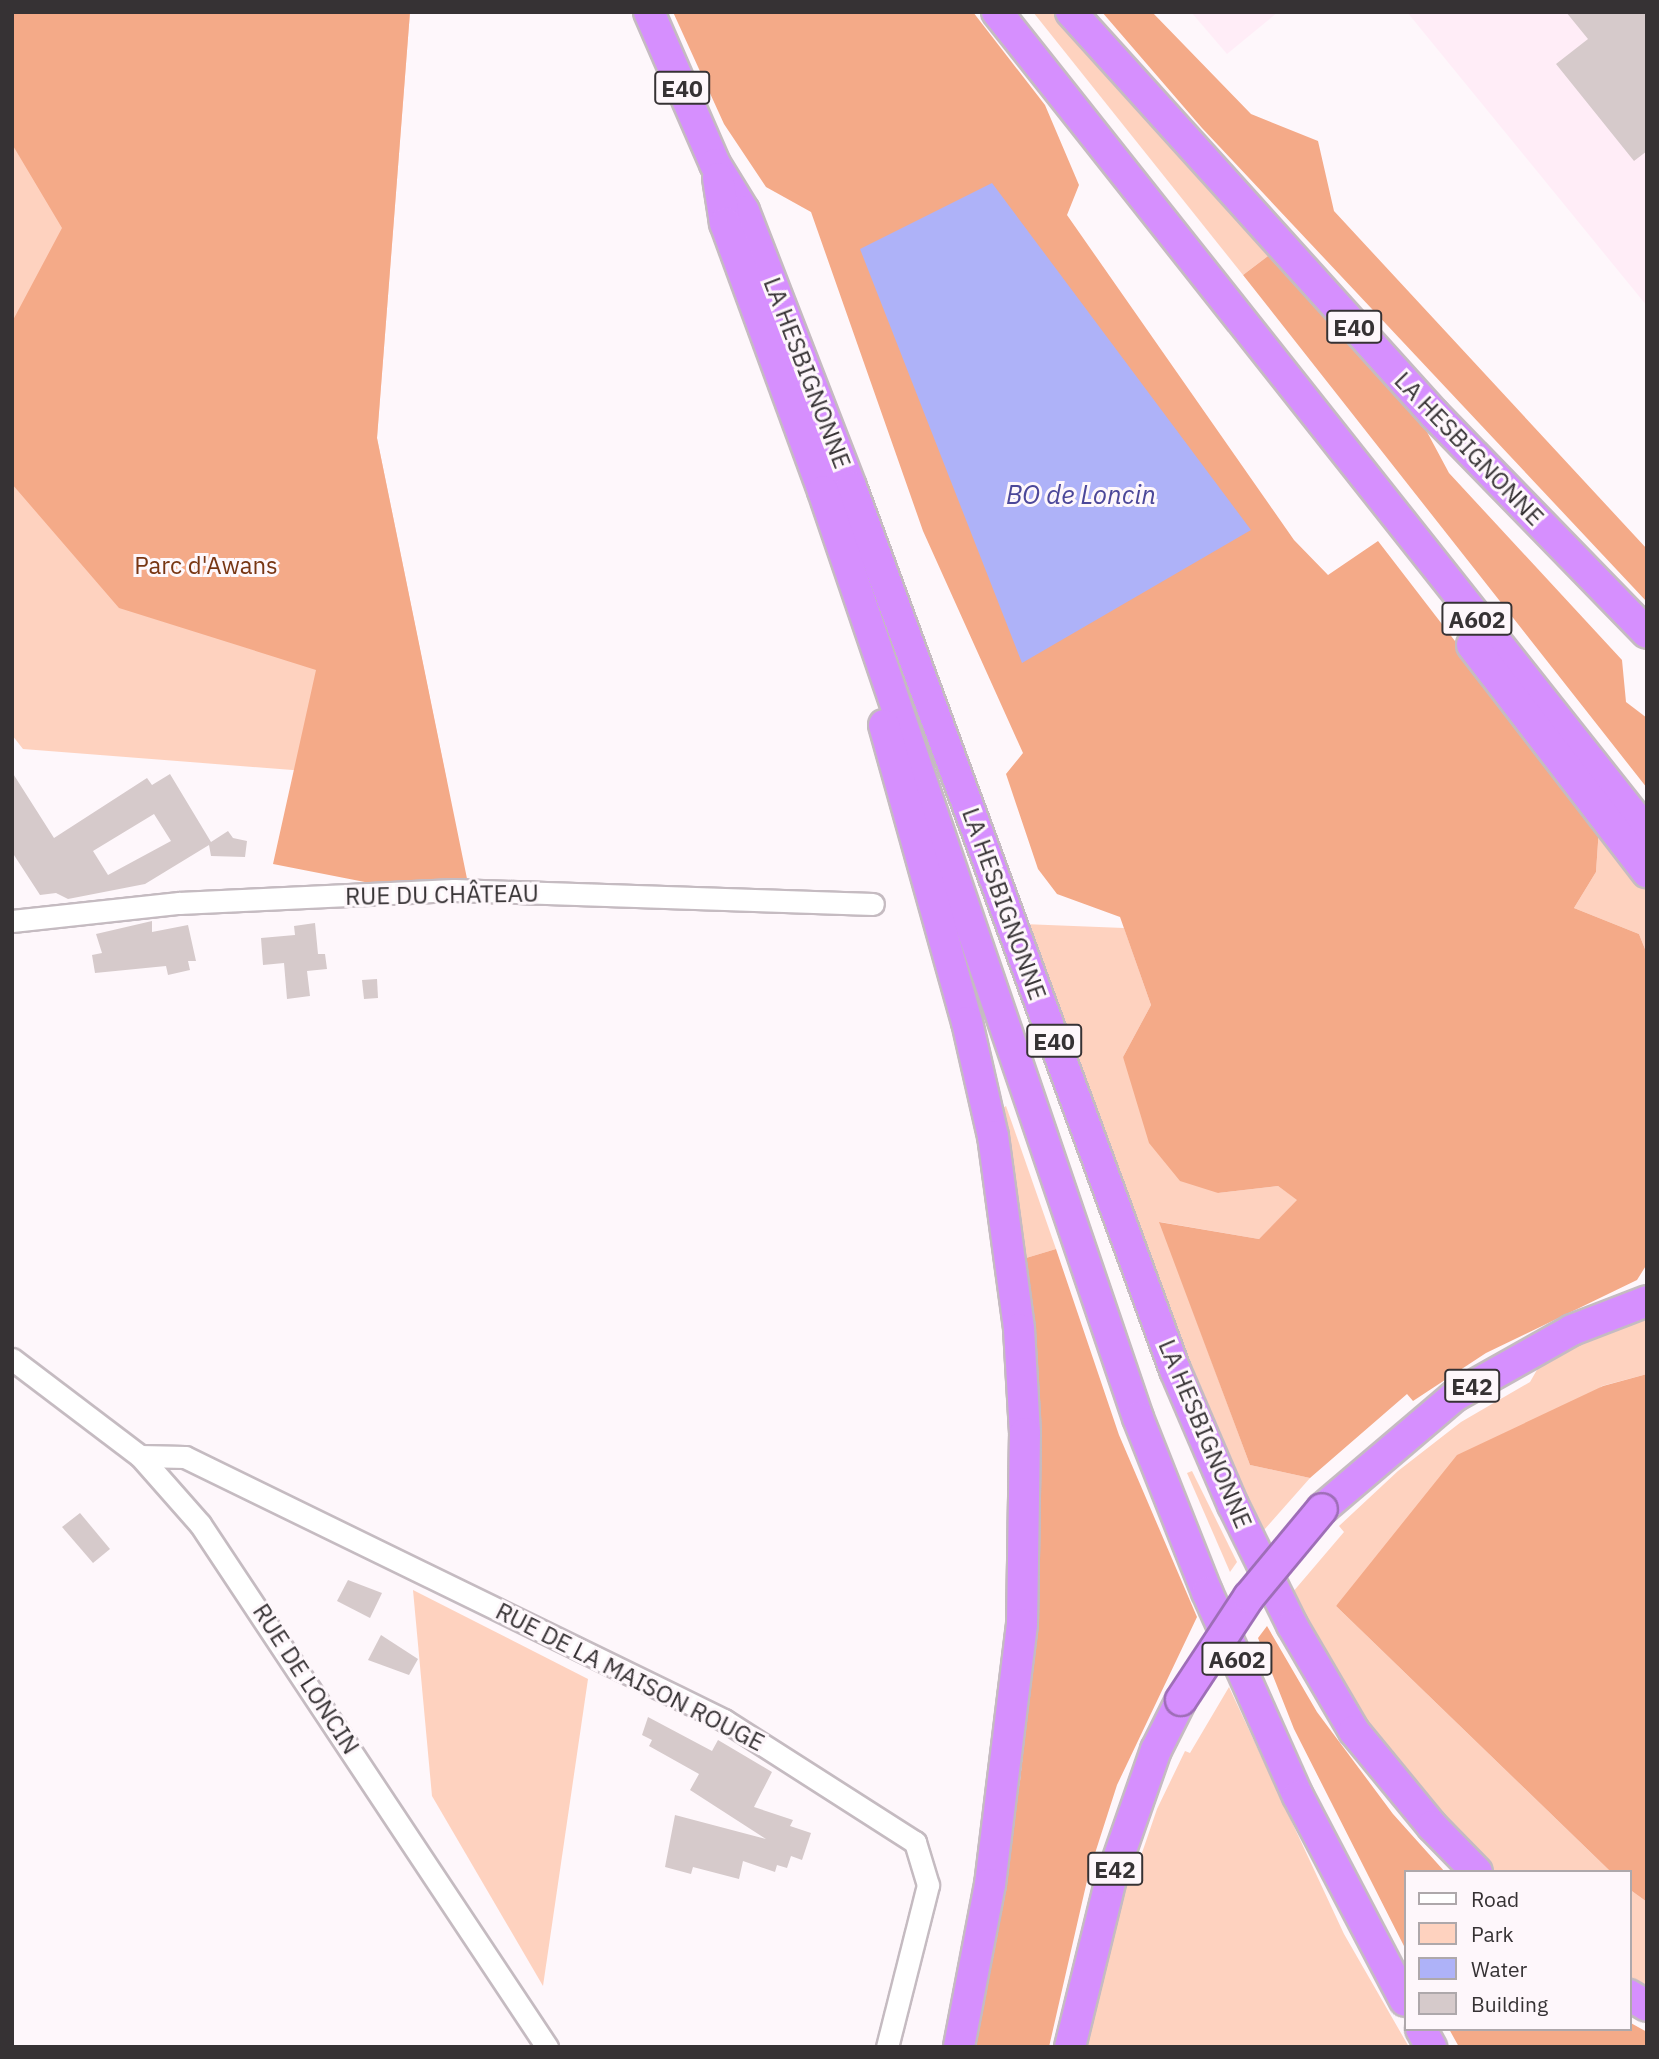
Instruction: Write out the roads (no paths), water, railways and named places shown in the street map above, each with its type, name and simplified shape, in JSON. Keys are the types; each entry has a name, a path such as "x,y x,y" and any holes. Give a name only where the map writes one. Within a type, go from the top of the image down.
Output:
{"highway":[{"name":"LA HESBIGNONNE","path":"649,12 715,164 744,211 1175,1370 1233,1505 1292,1625 1354,1731 1432,1826 1475,1870"},
{"name":"A602","path":"997,12 1306,407 1647,832"},
{"name":"LA HESBIGNONNE","path":"1071,12 1434,414 1647,632"},
{"path":"715,164 725,223 890,687 883,728 939,915 993,1136 1019,1329 1025,1433 1022,1624 1009,1758 960,2047"},
{"path":"1306,407 1321,449 1647,873"},
{"name":"A602","path":"890,687 1138,1418 1207,1592 1298,1796 1404,1999"},
{"name":"E42","path":"1070,2047 1116,1866 1156,1749 1181,1700 1249,1597 1322,1509 1455,1396 1572,1330 1647,1301"},
{"path":"1631,1996 1647,2006"},
{"path":"1422,2031 1431,2047"}],"street":[{"name":"RUE DU CHÂTEAU","path":"12,921 179,903 454,890 873,904"},
{"name":"RUE DE LONCIN","path":"12,1359 139,1456 227,1560 547,2047"},
{"name":"RUE DE LA MAISON ROUGE","path":"139,1456 185,1457 724,1720 915,1842 928,1885 887,2047"}],"water":[{"name":"BO de Loncin","path":"992,183 1251,530 1022,663 860,249"}],"park label":[{"name":"Parc d'Awans","path":"206,566"}]}
